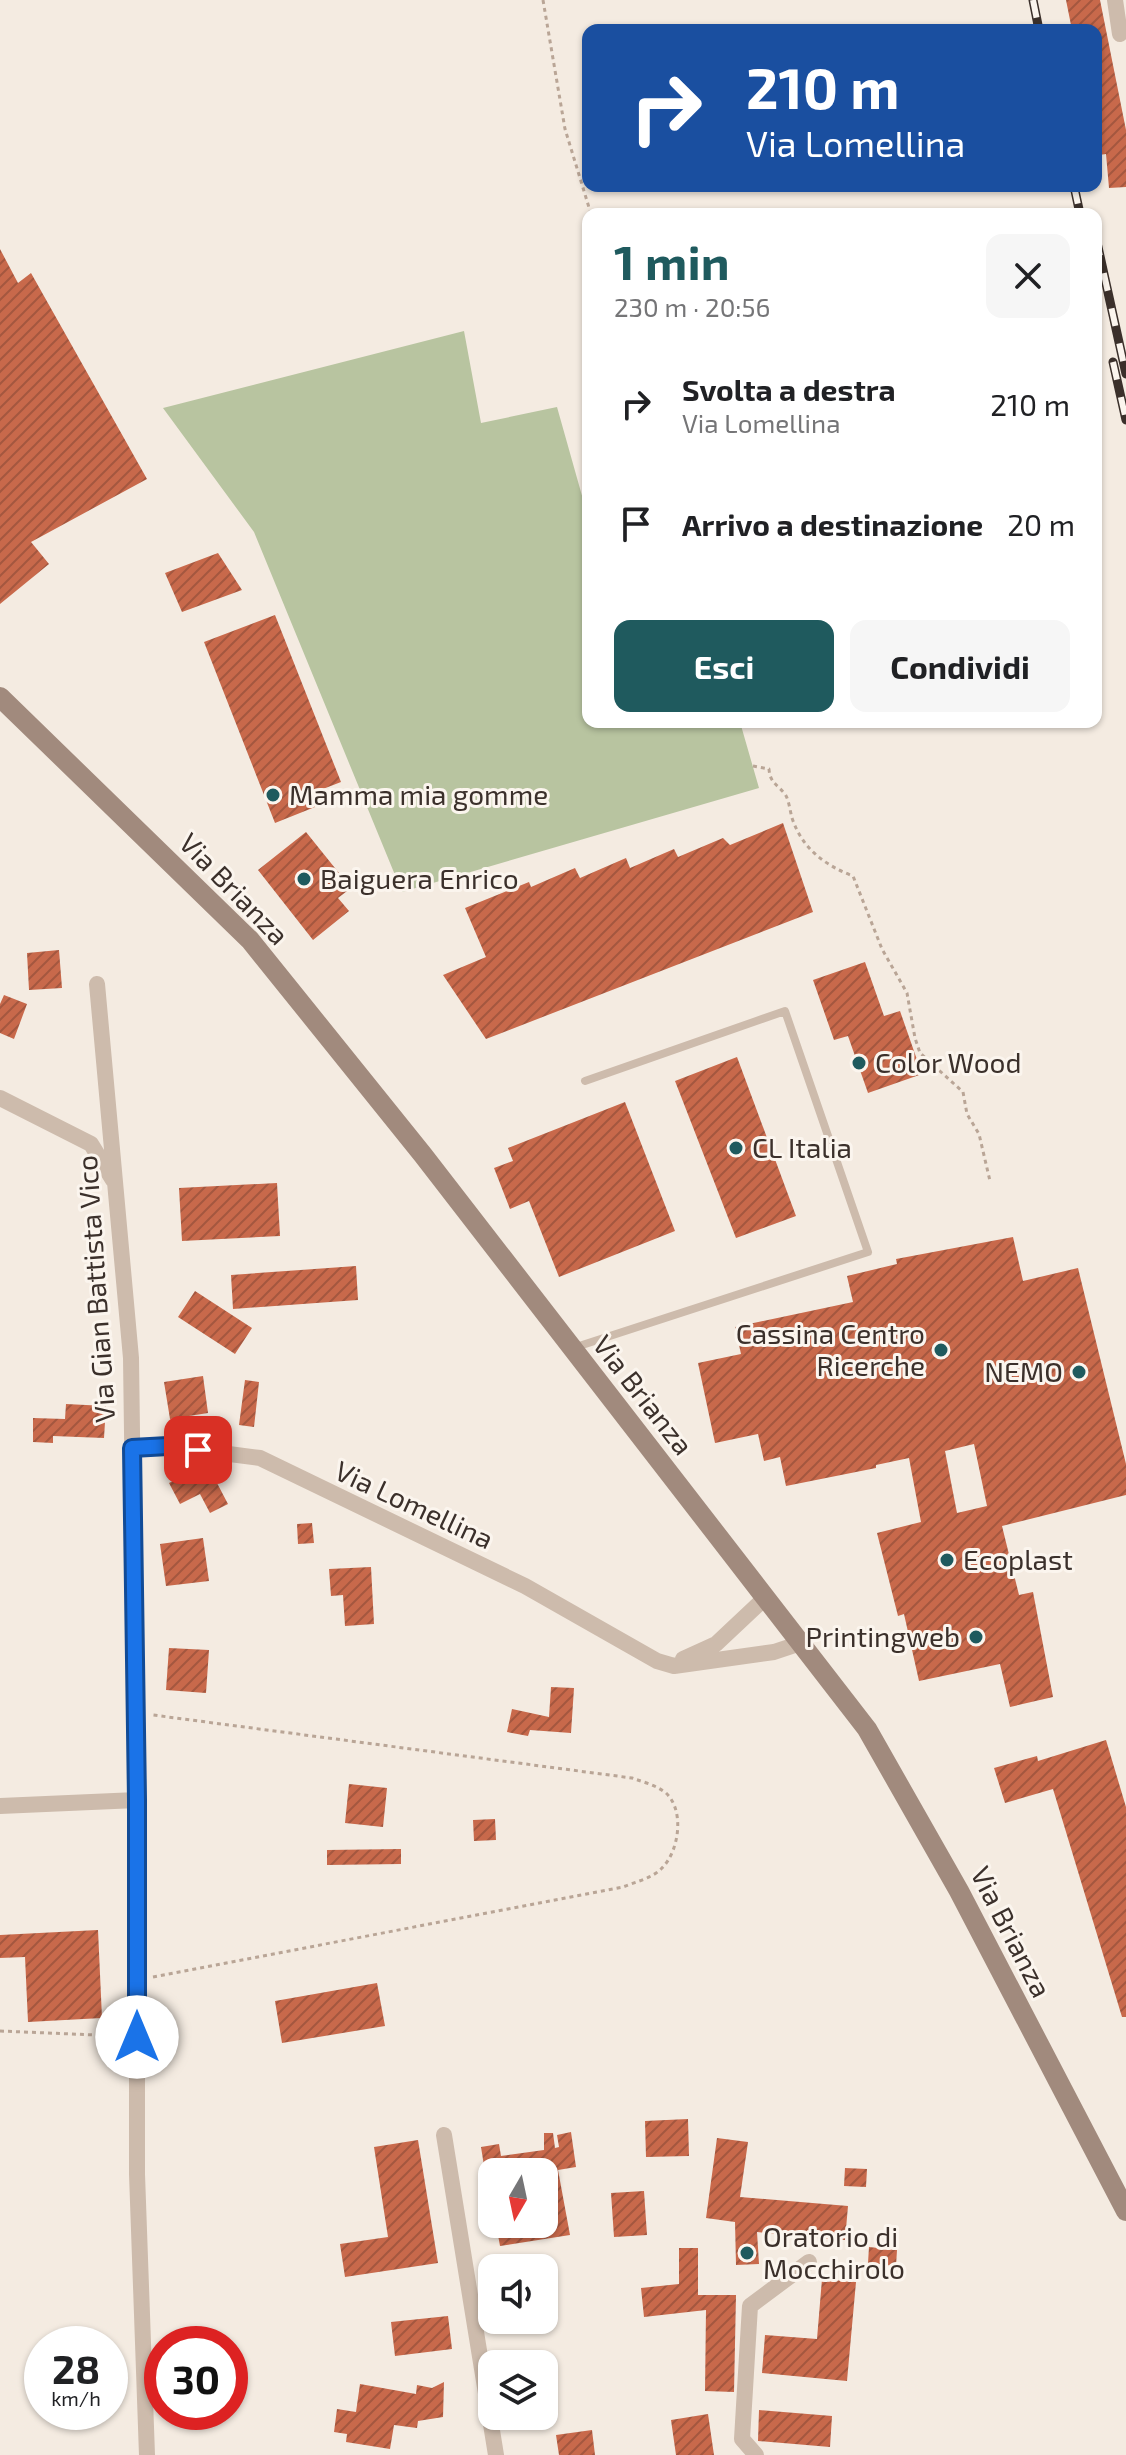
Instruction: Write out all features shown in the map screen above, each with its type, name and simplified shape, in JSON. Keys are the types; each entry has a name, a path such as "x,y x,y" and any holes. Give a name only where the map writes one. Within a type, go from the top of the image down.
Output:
{"street":[{"path":"1115,0 1120,34"},
{"name":"Via Brianza","path":"0,697 250,940 423,1155 867,1729 959,1891 1126,2211"},
{"name":"Via Gian Battista Vico","path":"97,984 131,1358 137,1800 137,2174 147,2455"},
{"path":"0,1098 91,1144 116,1185"},
{"name":"Via Lomellina","path":"132,1448 168,1446 260,1458 525,1586 657,1661 674,1666 774,1652 801,1643"},
{"path":"657,1661 683,1658 716,1644 766,1597"},
{"path":"0,1806 137,1800"},
{"path":"444,2135 496,2455"},
{"path":"756,2455 742,2439 750,2306 809,2262"}],"lane":[{"path":"572,1348 868,1252 785,1011 585,1081"}],"path":[{"path":"543,0 565,129 582,185"},
{"path":"753,766 769,769 775,786 786,795 802,842 835,869 853,876 882,949 907,993 920,1053 963,1092 967,1114 979,1134 990,1181"},
{"path":"136,1712 632,1778 666,1793 676,1810 678,1822 670,1855 662,1869 623,1887 137,1980"},
{"path":"0,2031 137,2037"}],"green space":[{"path":"464,331 481,423 557,407 582,496 582,728 742,728 759,788 402,892 254,532 163,408"}],"building":[{"path":"1066,0 1100,0 1126,130 1126,187 1109,188 1106,154 1102,155 1102,24 1071,24"},
{"path":"0,249 18,283 31,273 147,479 31,542 49,564 0,604"},
{"path":"218,553 242,590 182,612 165,573"},
{"path":"275,615 341,782 310,794 315,807 275,823 204,642"},
{"path":"783,823 813,912 486,1039 443,975 486,957 465,908 529,882 531,887 575,868 580,878 626,858 630,868 674,849 678,857 723,838 730,845"},
{"name":"Baiguera Enrico","path":"306,832 351,888 338,898 349,911 313,940 258,870"},
{"path":"59,950 62,988 29,990 27,953"},
{"path":"865,962 884,1016 900,1011 922,1074 868,1093 848,1036 834,1040 813,980"},
{"path":"4,995 27,1004 14,1039 0,1033 0,1004"},
{"name":"CL Italia","path":"737,1057 796,1216 736,1238 675,1081"},
{"path":"625,1102 675,1231 559,1277 529,1201 510,1209 494,1168 513,1161 508,1148"},
{"path":"277,1183 280,1236 182,1241 179,1188"},
{"path":"1013,1237 1023,1281 1078,1268 1126,1464 1126,1495 1002,1526 1019,1595 1033,1592 1053,1697 1010,1707 1000,1664 919,1681 904,1614 898,1616 877,1533 921,1522 909,1458 876,1465 876,1468 786,1486 780,1457 764,1461 758,1434 715,1443 698,1363 741,1354 735,1327 853,1302 847,1276 897,1264 896,1259","holes":["974,1444 987,1506 957,1513 945,1451"]},
{"path":"356,1266 358,1300 233,1309 231,1275"},
{"path":"195,1291 252,1328 235,1354 178,1317"},
{"path":"203,1376 208,1413 170,1419 164,1382"},
{"path":"245,1380 259,1382 254,1427 239,1425"},
{"path":"66,1404 106,1406 104,1438 53,1436 53,1443 33,1442 33,1418 65,1419"},
{"path":"207,1464 228,1504 210,1513 200,1494 180,1504 169,1483"},
{"path":"312,1523 314,1543 298,1544 297,1524"},
{"path":"203,1538 209,1581 166,1586 160,1544"},
{"path":"371,1567 374,1624 345,1626 343,1595 331,1596 329,1569"},
{"path":"169,1648 209,1650 206,1693 166,1690"},
{"path":"551,1687 574,1688 571,1733 530,1730 528,1736 507,1732 512,1709 549,1717"},
{"path":"1106,1740 1126,1807 1126,2017 1122,2017 1053,1789 1005,1803 994,1768 1037,1756 1038,1761"},
{"path":"349,1784 387,1788 383,1827 345,1823"},
{"path":"495,1819 496,1840 474,1841 473,1820"},
{"path":"401,1849 401,1864 327,1865 327,1850"},
{"path":"98,1930 102,2018 28,2022 25,1957 0,1958 0,1935"},
{"path":"377,1983 385,2026 282,2043 275,2001"},
{"path":"688,2119 689,2156 646,2157 645,2121"},
{"path":"571,2132 576,2167 558,2170 558,2158 483,2158 481,2147 499,2144 501,2156 544,2150 544,2133 553,2133 555,2148 559,2147 557,2135"},
{"path":"717,2138 748,2142 740,2197 848,2206 845,2240 757,2232 759,2264 736,2265 735,2222 706,2218"},
{"path":"418,2140 438,2263 345,2277 340,2244 388,2237 374,2147"},
{"path":"845,2168 867,2169 866,2187 844,2186"},
{"path":"558,2170 570,2235 558,2237"},
{"path":"644,2191 647,2235 614,2237 611,2193"},
{"path":"499,2238 551,2238 500,2246"},
{"path":"869,2247 897,2250 896,2266 868,2263"},
{"path":"679,2248 698,2248 698,2295 736,2295 734,2392 705,2391 706,2310 644,2317 641,2288 679,2284"},
{"path":"822,2279 856,2282 847,2381 762,2373 765,2335 817,2339"},
{"path":"448,2316 452,2349 395,2356 391,2322"},
{"path":"444,2382 443,2417 418,2421 417,2428 394,2425 390,2449 346,2442 347,2434 334,2432 337,2409 356,2412 360,2384 416,2394 417,2385 432,2388"},
{"path":"759,2410 832,2416 830,2447 758,2441"},
{"path":"708,2414 714,2455 676,2455 671,2420"},
{"path":"592,2430 595,2455 559,2455 556,2435"}],"railway":[{"path":"1033,0 1038,24"},
{"path":"1075,192 1079,208"},
{"path":"1102,265 1126,374"},
{"path":"1113,362 1126,420"}],"place":[{"name":"Mamma mia gomme","path":"273,795"},
{"name":"Baiguera Enrico","path":"304,879"},
{"name":"Color Wood","path":"859,1063"},
{"name":"CL Italia","path":"736,1148"},
{"name":"Cassina Centro Ricerche","path":"941,1350"},
{"name":"NEMO","path":"1079,1372"},
{"name":"Ecoplast","path":"947,1560"},
{"name":"Printingweb","path":"976,1637"},
{"name":"Oratorio di Mocchirolo","path":"747,2253"}],"route":[{"path":"137,2037 132,1448 168,1446 198,1450"}]}
